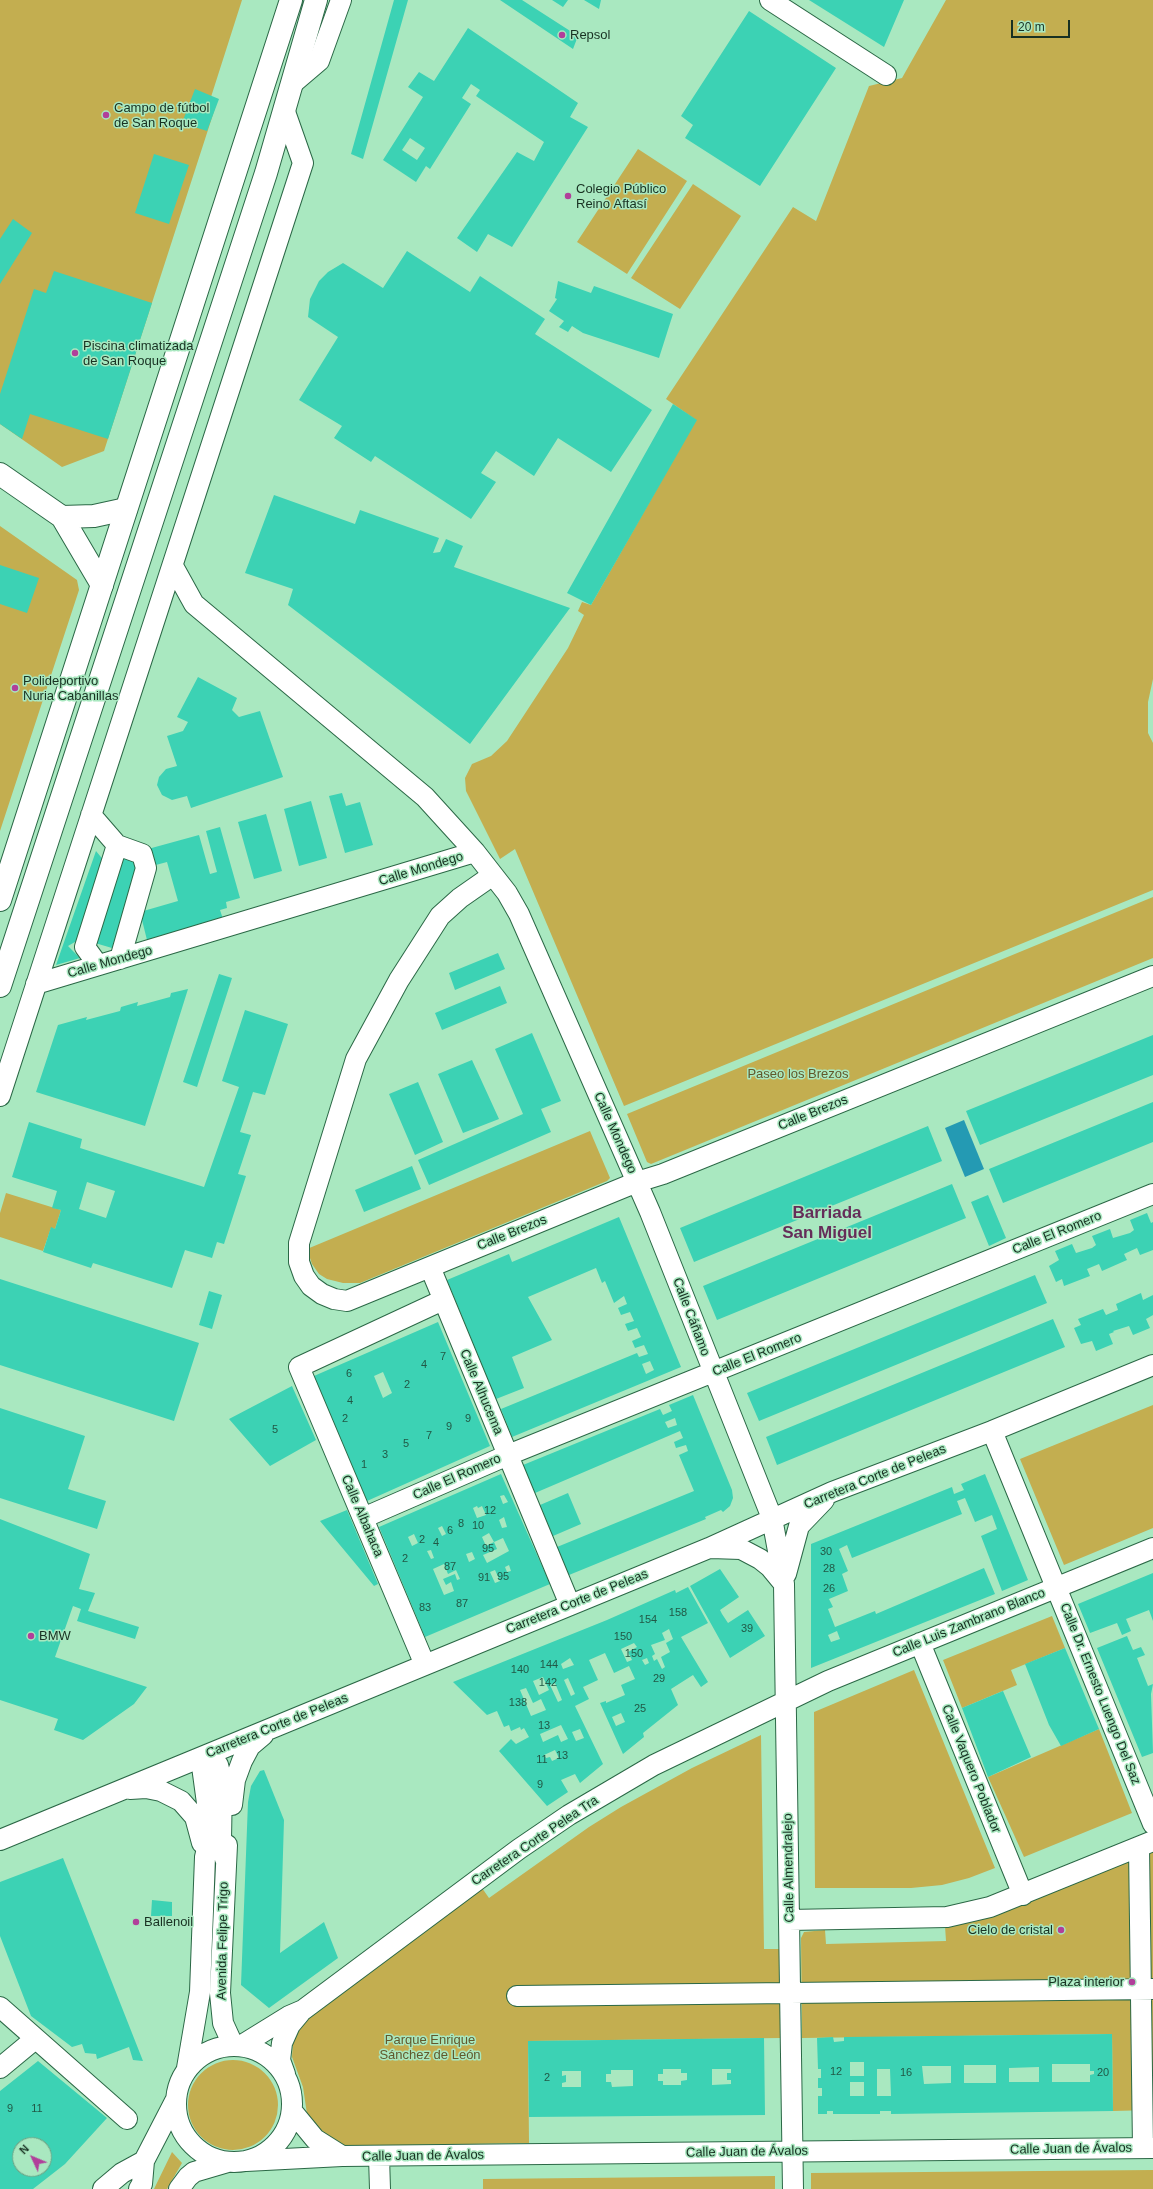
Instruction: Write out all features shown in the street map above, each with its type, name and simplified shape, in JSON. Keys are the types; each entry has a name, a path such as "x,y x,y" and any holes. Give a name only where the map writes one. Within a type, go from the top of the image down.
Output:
{"main road":[{"path":"0,900 291,0"},
{"path":"0,986 266,173 316,0"},
{"path":"0,474 62,517 102,585"},
{"path":"62,517 94,516 126,510"}],"street":[{"path":"292,84 318,61 341,0"},
{"path":"770,0 886,75"},
{"path":"0,1096 173,566 302,163 284,109"},
{"path":"173,566 194,604 424,797 475,852"},
{"path":"158,611 172,604 194,604"},
{"path":"91,815 116,845 142,854 146,868 120,959"},
{"path":"98,965 85,946 116,845"},
{"name":"Calle Mondego","path":"36,984 475,852 507,893 519,914 637,1182"},
{"name":"Calle Brezos","path":"493,875 460,898 440,916 400,980 356,1059 299,1243 299,1262 304,1276 311,1286 322,1294 334,1299 347,1301 637,1182 670,1171 1153,976"},
{"name":"Calle Cáñamo","path":"637,1182 713,1373 777,1516"},
{"name":"Calle El Romero","path":"362,1518 508,1455 1153,1194"},
{"name":"Calle Alhucema","path":"430,1267 570,1605"},
{"name":"Calle Albahaca","path":"425,1665 299,1367 443,1300"},
{"name":"Carretera Corte de Peleas","path":"0,1840 709,1548 832,1492 992,1431 1153,1365"},
{"name":"Calle Dr. Ernesto Luengo Del Saz","path":"992,1431 1153,1824"},
{"name":"Calle Almendralejo","path":"784,1584 790,1554 799,1526 832,1492"},
{"name":"Calle Almendralejo","path":"777,1516 790,1554"},
{"name":"Calle Almendralejo","path":"777,1516 784,1584 793,2189"},
{"path":"709,1548 741,1549 760,1559 770,1567 784,1584"},
{"name":"Calle Luis Zambrano Blanco","path":"786,1700 920,1643 1153,1548"},
{"name":"Calle Vaquero Poblador","path":"920,1643 1023,1895"},
{"name":"Carretera Corte Pelea Tra","path":"286,2076 280,2060 282,2043 290,2025 303,2010 519,1849 569,1815 654,1765 786,1700"},
{"name":"Avenida Felipe Trigo","path":"237,2045 223,2023 220,1993 225,1859 235,1780 242,1761 250,1746 269,1729"},
{"name":"Avenida Felipe Trigo","path":"187,2068 200,1992 205,1857 209,1840 210,1818 201,1759 211,1754 218,1765 222,1781 221,1840 225,1859"},
{"name":"Avenida Felipe Trigo","path":"122,1790 146,1788 161,1791 181,1801 195,1817 205,1857"},
{"path":"789,1920 947,1917 990,1908 1146,1844 1148,2148"},
{"path":"517,1996 1147,1989"},
{"path":"0,2007 126,2120"},
{"name":"Carretera Corte Pelea Tra","path":"237,2045 289,2016 303,2010"},
{"path":"0,2068 35,2038"},
{"path":"179,2189 194,2172 237,2162 263,2155 277,2143 287,2129 292,2111 292,2093 286,2076 275,2061 260,2051 237,2045 215,2048 200,2056 187,2068 178,2084 175,2101 177,2119 184,2135 196,2149 210,2158 237,2162"},
{"path":"139,2189 142,2184 144,2161 175,2101"},
{"path":"292,2111 315,2139 342,2156"},
{"name":"Calle Juan de Ávalos","path":"237,2162 342,2156 1148,2148"},
{"path":"379,2156 380,2189"},
{"path":"103,2189 122,2173 144,2161"}],"green space":[{"path":"0,0 242,0 211,97 218,99 104,451 62,467 0,424"},
{"path":"946,0 1153,0 1153,679 1148,702 1148,733 1153,743 1153,890 624,1106 515,849 500,859 466,791 465,778 472,764 491,756 507,741 568,648 584,615 578,611 582,602 591,605 696,420 666,399 793,207 816,221 869,86 902,78"},
{"path":"638,149 687,181 627,274 577,242"},
{"path":"693,184 741,216 680,309 631,278"},
{"name":"Polideportivo Nuria Cabanillas","path":"0,526 77,580 79,590 0,831"},
{"name":"Paseo los Brezos","path":"1153,897 1153,958 651,1164 647,1162 627,1114"},
{"path":"590,1131 610,1178 607,1181 360,1283 343,1283 327,1279 319,1274 312,1264 307,1249"},
{"path":"6,1193 61,1210 55,1229 51,1228 43,1251 0,1237 0,1213"},
{"path":"1153,1405 1153,1528 1064,1565 1020,1459"},
{"path":"1052,1616 1065,1648 1011,1670 1017,1685 962,1708 943,1660"},
{"path":"914,1670 995,1868 969,1878 942,1885 911,1888 815,1888 814,1712"},
{"path":"1099,1729 1132,1813 1024,1857 988,1777"},
{"name":"Parque Enrique Sánchez de León","path":"761,1735 764,1949 780,1949 781,2038 528,2041 529,2143 346,2146 330,2141 307,2114 303,2087 292,2057 293,2041 302,2023 482,1888 489,1898 589,1827 621,1807 692,1768"},
{"path":"1153,1850 1153,2110 1113,2111 1112,2034 802,2038 801,1938 804,1932 825,1930 826,1944 946,1941 945,1926"},
{"path":"233,2060 250,2064 265,2073 274,2088 278,2105 274,2122 265,2137 250,2146 233,2150 216,2146 201,2137 192,2122 188,2105 192,2088 201,2073 216,2064"},
{"path":"172,2152 182,2163 167,2189 154,2189"},
{"path":"1153,2170 1153,2189 811,2189 811,2173"},
{"path":"775,2176 775,2189 483,2189 483,2179"}],"water":[{"path":"964,1120 984,1169 965,1177 945,1128"}],"building":[{"path":"394,0 408,0 363,159 351,154"},
{"path":"500,0 522,0 578,36 573,49"},
{"path":"552,0 568,0 563,7"},
{"path":"584,0 601,0 599,9"},
{"path":"809,0 904,0 884,47"},
{"path":"749,11 836,68 760,186 685,138 693,125 681,116"},
{"path":"468,28 578,103 570,117 588,127 512,247 488,234 477,252 457,238 517,152 534,161 544,142 476,96 480,90 471,84 462,98 471,104 430,169 426,166 416,182 383,160 423,97 408,87 419,72 434,81","holes":["410,138 425,148 417,160 402,150"]},
{"path":"195,89 219,99 207,131 182,123"},
{"path":"154,154 189,165 169,224 135,213"},
{"path":"13,219 32,233 0,284 0,239"},
{"path":"407,251 470,292 480,276 545,319 535,334 652,410 611,472 558,438 534,476 496,451 481,473 496,482 471,519 375,456 371,462 334,438 342,426 299,400 338,337 308,317 310,299 319,281 328,272 343,263 383,288"},
{"name":"Piscina climatizada de San Roque","path":"54,271 152,303 108,439 30,414 22,439 0,424 0,394 34,289 46,293"},
{"path":"558,281 591,293 594,286 673,314 659,358 583,333 572,326 568,332 559,327 564,321 549,311 557,299 555,298"},
{"path":"673,404 697,420 591,605 567,593"},
{"path":"274,495 355,524 360,510 439,538 433,553 440,552 446,539 463,546 454,567 570,608 470,744 288,605 293,589 245,573"},
{"path":"0,565 39,578 27,613 0,604"},
{"path":"198,677 237,698 232,710 239,717 260,711 283,777 191,808 187,796 172,800 162,795 157,785 159,777 166,769 177,766 167,736 183,731 188,722 177,717"},
{"path":"342,793 346,806 360,802 373,845 345,853 329,796"},
{"path":"311,801 327,858 299,866 284,809"},
{"path":"266,814 282,871 254,879 238,822"},
{"path":"220,827 240,898 226,902 227,908 220,910 223,919 147,940 140,912 178,901 167,862 152,866 148,849 199,835 210,874 217,872 206,831"},
{"path":"96,851 105,862 80,939 68,946 80,958 56,965"},
{"path":"123,856 140,861 112,948 95,943"},
{"path":"498,953 505,969 455,990 449,973"},
{"path":"219,974 232,978 197,1087 183,1082"},
{"path":"500,986 507,1003 442,1030 435,1013"},
{"path":"188,989 145,1126 36,1092 58,1025 87,1017 86,1020 120,1011 121,1007 138,1002 137,1006 170,997 171,993"},
{"path":"245,1010 288,1024 265,1095 253,1092 240,1132 251,1135 238,1174 246,1176 224,1244 217,1242 212,1258 185,1250 172,1288 93,1263 91,1268 43,1252 51,1227 55,1229 61,1210 52,1208 57,1191 12,1177 29,1122 82,1139 80,1148 204,1187 239,1087 222,1081","holes":["87,1182 115,1191 106,1218 79,1209"]},
{"path":"532,1033 561,1101 541,1109 551,1132 429,1185 418,1160 523,1114 495,1049"},
{"path":"1153,1035 1153,1075 980,1145 966,1111"},
{"path":"472,1060 499,1119 463,1133 438,1074"},
{"path":"418,1082 443,1142 415,1155 389,1094"},
{"path":"1153,1102 1153,1142 1003,1203 989,1169"},
{"path":"928,1126 942,1161 694,1262 680,1228"},
{"path":"412,1166 421,1189 364,1212 355,1190"},
{"path":"952,1184 966,1218 717,1320 703,1286"},
{"path":"988,1195 1006,1238 989,1246 971,1202"},
{"path":"1147,1213 1151,1223 1153,1222 1153,1250 1140,1255 1137,1248 1124,1254 1127,1260 1102,1271 1099,1264 1087,1269 1090,1276 1064,1286 1062,1279 1056,1282 1049,1266 1059,1260 1055,1251 1072,1244 1076,1253 1092,1248 1096,1245 1092,1236 1110,1229 1113,1238 1130,1233 1134,1230 1130,1220"},
{"path":"619,1217 681,1367 512,1437 501,1409 637,1353 639,1357 648,1354 644,1345 635,1348 632,1341 641,1337 637,1328 628,1331 625,1324 634,1321 630,1312 621,1315 618,1308 627,1304 624,1296 614,1303 605,1281 602,1283 596,1268 528,1297 552,1340 512,1357 524,1388 496,1399 447,1280 509,1254 512,1262","holes":["650,1361 654,1370 646,1374 642,1364"]},
{"path":"1035,1275 1047,1303 759,1421 747,1393"},
{"path":"0,1279 199,1343 174,1421 0,1365"},
{"path":"209,1291 222,1295 212,1329 199,1325"},
{"path":"1141,1293 1143,1300 1153,1295 1153,1315 1146,1319 1150,1328 1133,1335 1129,1326 1113,1331 1114,1332 1109,1334 1113,1344 1096,1351 1092,1341 1081,1344 1074,1328 1081,1325 1078,1319 1103,1309 1106,1315 1118,1310 1116,1304"},
{"path":"1053,1319 1065,1347 777,1465 766,1437"},
{"path":"438,1322 490,1446 367,1501 314,1376","holes":["383,1372 392,1393 383,1398 374,1376"]},
{"path":"292,1386 316,1440 270,1466 229,1419"},
{"path":"693,1395 732,1490 733,1498 730,1506 723,1512 721,1510 705,1517 706,1519 569,1575 557,1547 694,1491 679,1455 688,1451 686,1445 676,1448 674,1442 683,1438 680,1431 535,1493 523,1465 660,1409 663,1415 672,1411 669,1405","holes":["675,1418 677,1425 668,1428 665,1422"]},
{"path":"0,1408 85,1436 68,1489 106,1501 97,1529 0,1498"},
{"path":"501,1474 550,1584 425,1637 379,1527","holes":["504,1495 508,1502 503,1504 500,1496","482,1506 486,1515 477,1518 473,1508","504,1517 507,1527 502,1528 499,1520","442,1526 446,1534 442,1536 438,1528","489,1533 494,1542 486,1546 482,1537","414,1534 418,1543 412,1546 408,1537","503,1538 509,1551 487,1563 483,1555 497,1549 494,1542","431,1550 434,1558 431,1559 427,1551","472,1552 475,1559 469,1562 466,1554","444,1564 448,1574 456,1570 460,1579 457,1580 455,1574 443,1579 446,1585 451,1582 454,1591 444,1595 433,1569","509,1565 511,1571 507,1572 505,1567","495,1570 500,1581 495,1583 490,1572"]},
{"path":"985,1474 1028,1580 1002,1591 981,1536 997,1529 992,1515 975,1522 965,1498 957,1501 962,1514 852,1558 847,1545 839,1549 848,1571 842,1574 848,1591 829,1599 833,1607 828,1609 835,1627 875,1611 876,1614 984,1568 995,1594 811,1668 811,1544 952,1487 954,1494 964,1490 961,1484","holes":["837,1631 840,1639 831,1642 828,1635"]},
{"path":"568,1493 581,1524 553,1536 540,1505"},
{"path":"347,1510 378,1584 374,1586 320,1521"},
{"name":"BMW","path":"0,1519 90,1554 79,1589 95,1593 88,1611 139,1627 135,1639 77,1621 81,1609 73,1606 55,1657 147,1687 134,1704 83,1740 54,1730 58,1719 0,1700"},
{"path":"720,1569 739,1597 720,1610 728,1623 748,1610 765,1636 730,1658 690,1586"},
{"path":"1153,1573 1153,1621 1149,1610 1126,1619 1131,1631 1122,1635 1117,1623 1090,1633 1078,1604"},
{"path":"688,1587 708,1623 681,1637 708,1682 701,1687 693,1675 671,1689 678,1705 643,1733 644,1737 623,1754 600,1703 606,1701 606,1703 625,1695 621,1685 635,1679 629,1666 614,1673 605,1653 589,1660 598,1680 583,1687 589,1699 575,1706 603,1764 580,1783 575,1774 561,1780 568,1792 547,1806 499,1751 511,1739 516,1744 529,1737 524,1728 521,1730 520,1727 511,1731 509,1725 504,1727 497,1711 487,1715 453,1682 607,1620 675,1590 676,1593","holes":["669,1629 673,1639 666,1643 670,1652 661,1657 665,1667 662,1669 657,1659 654,1661 652,1656 655,1654 651,1645 665,1640 662,1633","634,1643 637,1647 628,1652 632,1660 627,1662 621,1649","570,1658 574,1665 563,1669 561,1664","647,1658 649,1663 645,1665 642,1660","543,1677 549,1690 539,1695 533,1681","568,1678 575,1694 571,1696 564,1680","555,1683 562,1700 558,1702 550,1685","526,1688 533,1703 541,1699 546,1710 531,1716 520,1690","621,1713 625,1722 616,1726 612,1717","561,1725 568,1739 561,1742 558,1735 543,1742 540,1734","580,1729 584,1738 576,1741 572,1732","555,1750 559,1758 552,1761 550,1757 546,1758 544,1755"]},
{"path":"1127,1636 1133,1650 1141,1647 1145,1655 1137,1658 1148,1686 1153,1684 1151,1694 1153,1753 1142,1757 1097,1648"},
{"path":"1065,1648 1099,1729 1061,1746 1049,1725 1025,1664"},
{"path":"1003,1691 1031,1757 988,1777 962,1708"},
{"path":"264,1770 284,1820 280,1953 324,1922 338,1958 269,2008 241,1985 248,1802 251,1786 260,1771"},
{"path":"63,1858 143,2061 133,2060 129,2047 97,2059 96,2054 85,2053 82,2044 72,2047 31,2016 0,1936 0,1882"},
{"path":"152,1900 172,1902 172,1916 151,1916"},
{"path":"1112,2034 1113,2111 891,2114 891,2111 880,2111 880,2114 833,2114 833,2111 827,2111 827,2114 818,2114 818,2096 822,2096 822,2088 818,2088 818,2078 821,2078 821,2069 818,2069 817,2038 833,2037 834,2042 844,2041 844,2037","holes":["850,2062 864,2062 864,2076 850,2076","1052,2064 1090,2064 1090,2071 1094,2071 1094,2074 1090,2075 1090,2082 1052,2082","964,2065 996,2065 996,2083 964,2083","922,2066 951,2066 951,2083 924,2084","1039,2067 1039,2082 1009,2082 1009,2068","877,2069 890,2069 891,2096 877,2096","850,2082 864,2082 864,2096 850,2096"]},
{"path":"764,2038 765,2115 529,2117 528,2041","holes":["663,2069 681,2069 681,2073 687,2073 687,2080 681,2081 681,2085 663,2085 663,2081 658,2081 658,2074 663,2074","712,2069 731,2069 731,2073 727,2073 727,2080 731,2080 731,2084 712,2085","611,2070 633,2070 633,2086 612,2087 611,2082 606,2082 606,2074 611,2074","562,2071 581,2071 581,2087 562,2087 562,2083 566,2082 566,2075 562,2076"]},
{"path":"38,2061 107,2118 65,2164 52,2174 52,2137 12,2137 12,2177 48,2177 33,2189 0,2189 0,2091"}],"place":[{"name":"Repsol","path":"562,35"},
{"name":"Campo de fútbol de San Roque","path":"106,115"},
{"name":"Colegio Público Reino Aftasí","path":"568,196"},
{"name":"Piscina climatizada de San Roque","path":"75,353"},
{"name":"Polideportivo Nuria Cabanillas","path":"15,688"},
{"name":"BMW","path":"31,1636"},
{"name":"Ballenoil","path":"136,1922"},
{"name":"Cielo de cristal","path":"1061,1930"},
{"name":"Plaza interior","path":"1132,1982"}],"district":[{"name":"Barriada San Miguel","path":"827,1223"}]}
